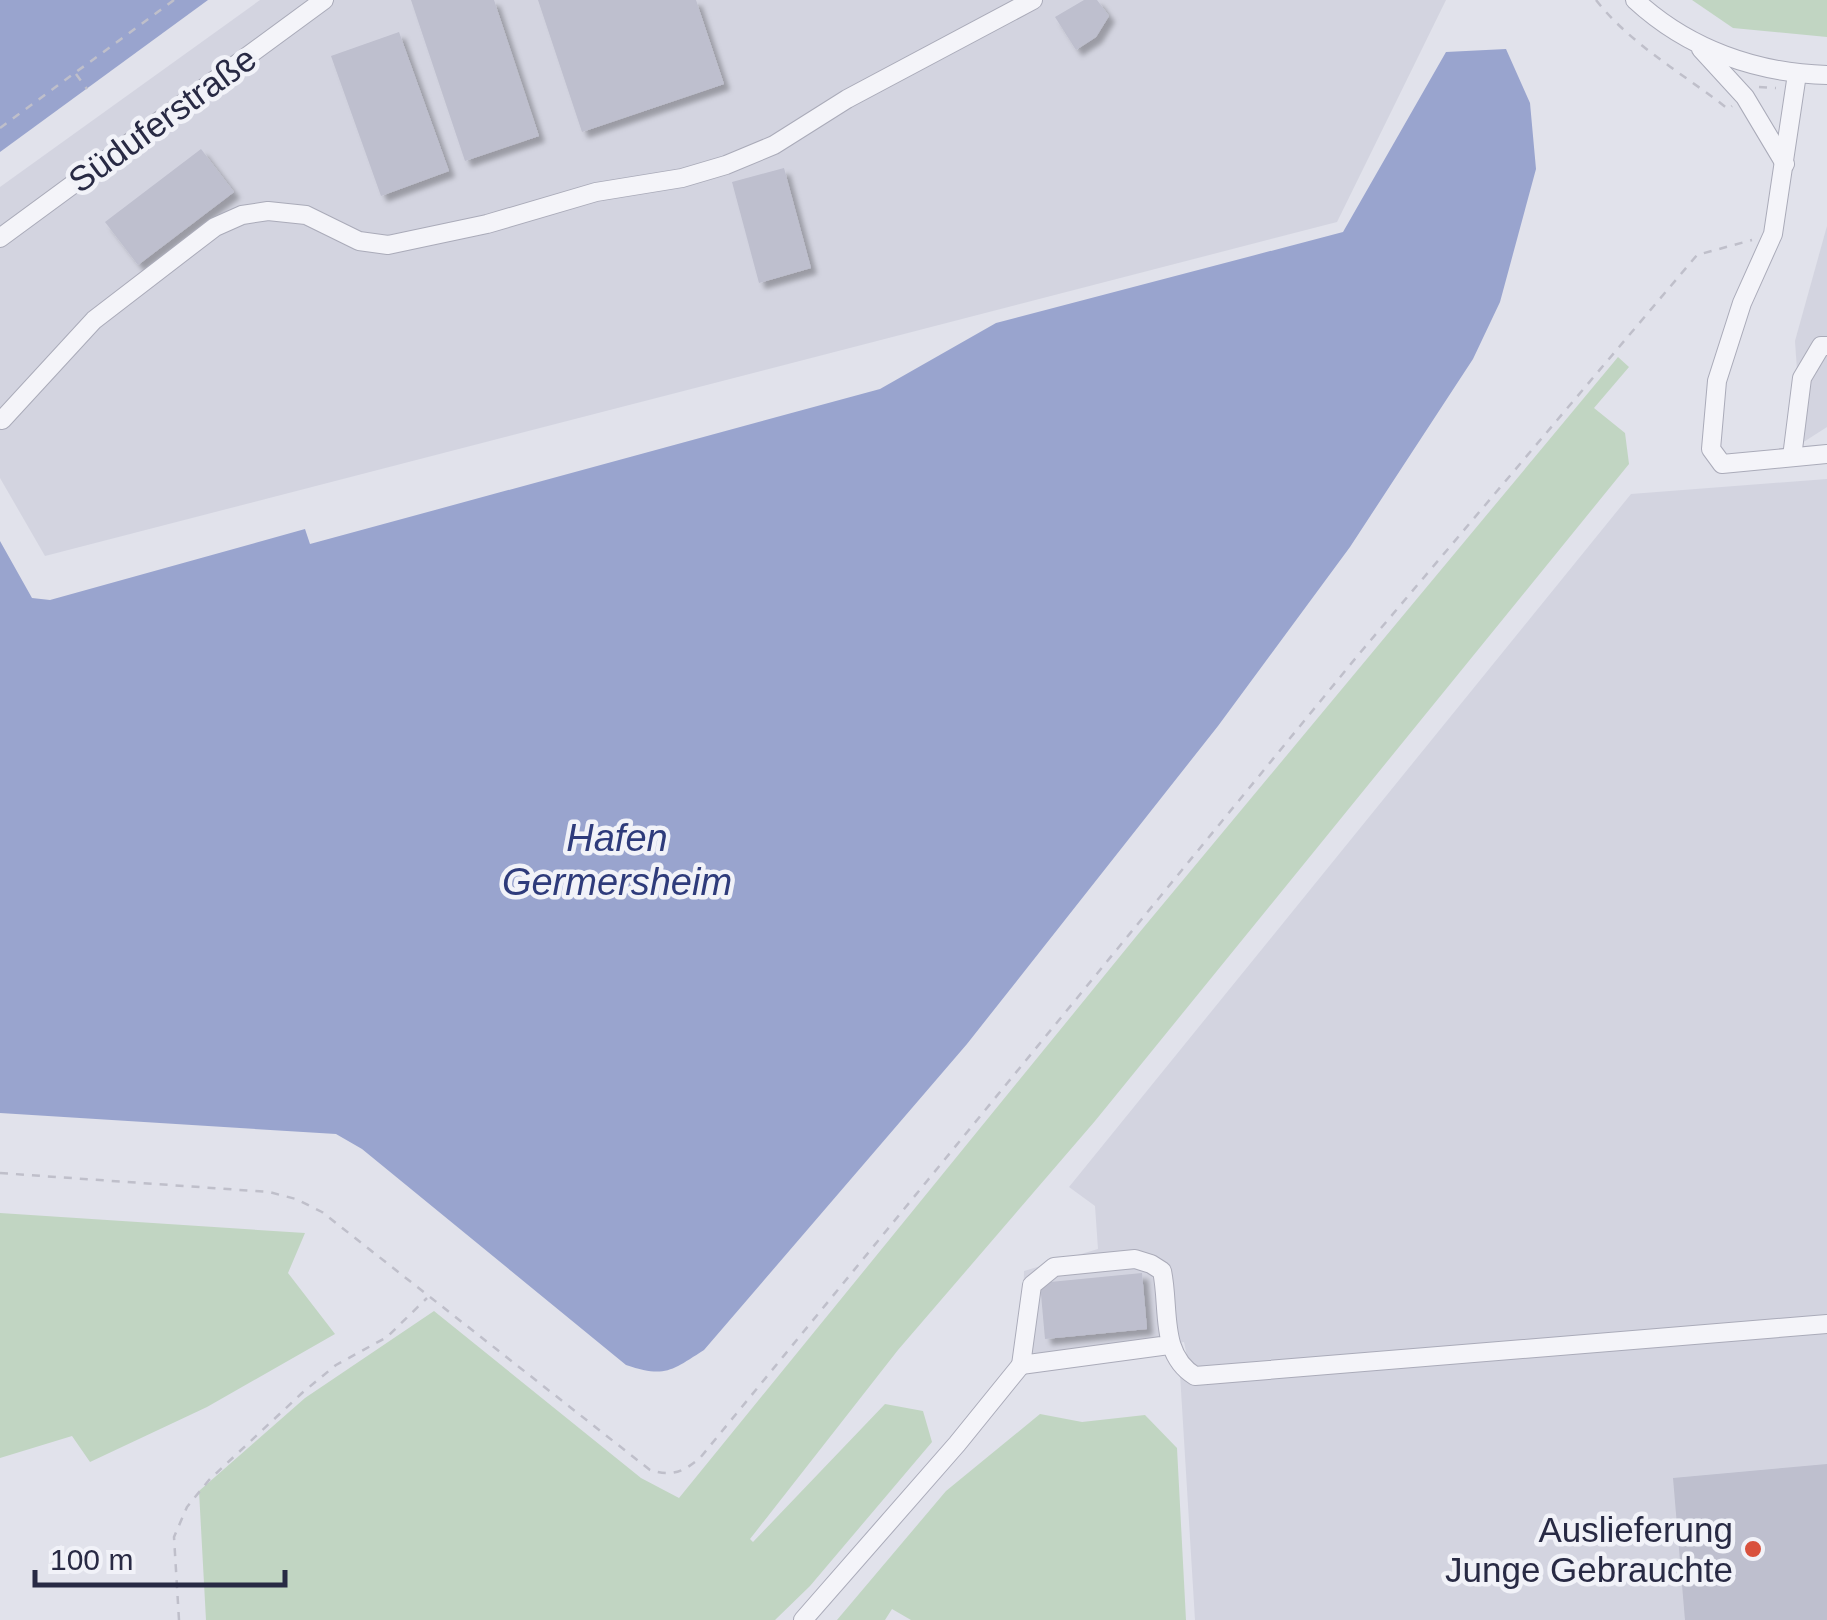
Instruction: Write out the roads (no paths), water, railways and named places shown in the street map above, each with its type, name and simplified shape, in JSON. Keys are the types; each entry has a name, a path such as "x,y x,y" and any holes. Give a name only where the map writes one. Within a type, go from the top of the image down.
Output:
{"street":[{"name":"Süduferstraße","path":"0,238 324,0"},
{"path":"4,411 94,320 215,227 242,215 306,214 359,241 388,245 487,224 596,192 682,178 774,145 847,99 1033,0"},
{"path":"1635,0 1694,41 1758,67 1827,75"},
{"path":"1694,41 1745,96 1785,164"},
{"path":"1796,74 1773,234 1742,303 1717,381 1712,449 1722,464 1827,454"},
{"path":"1792,457 1802,378 1821,346 1827,346"},
{"path":"803,1620 1021,1365 1032,1285 1054,1267 1134,1260 1151,1264 1162,1272 1170,1344 1182,1368 1194,1376 1827,1324"},
{"path":"1021,1365 1170,1344"}],"water":[{"path":"0,0 208,0 0,152"},
{"name":"Hafen Germersheim","path":"1506,49 1530,103 1536,169 1500,302 1473,359 1350,547 1218,726 967,1044 704,1350 659,1372 626,1365 362,1149 336,1134 0,1113 0,541 32,598 50,600 305,529 310,544 880,389 996,323 1343,232 1446,52"}],"place":[{"name":"Auslieferung Junge Gebrauchte","path":"1753,1549"}]}
